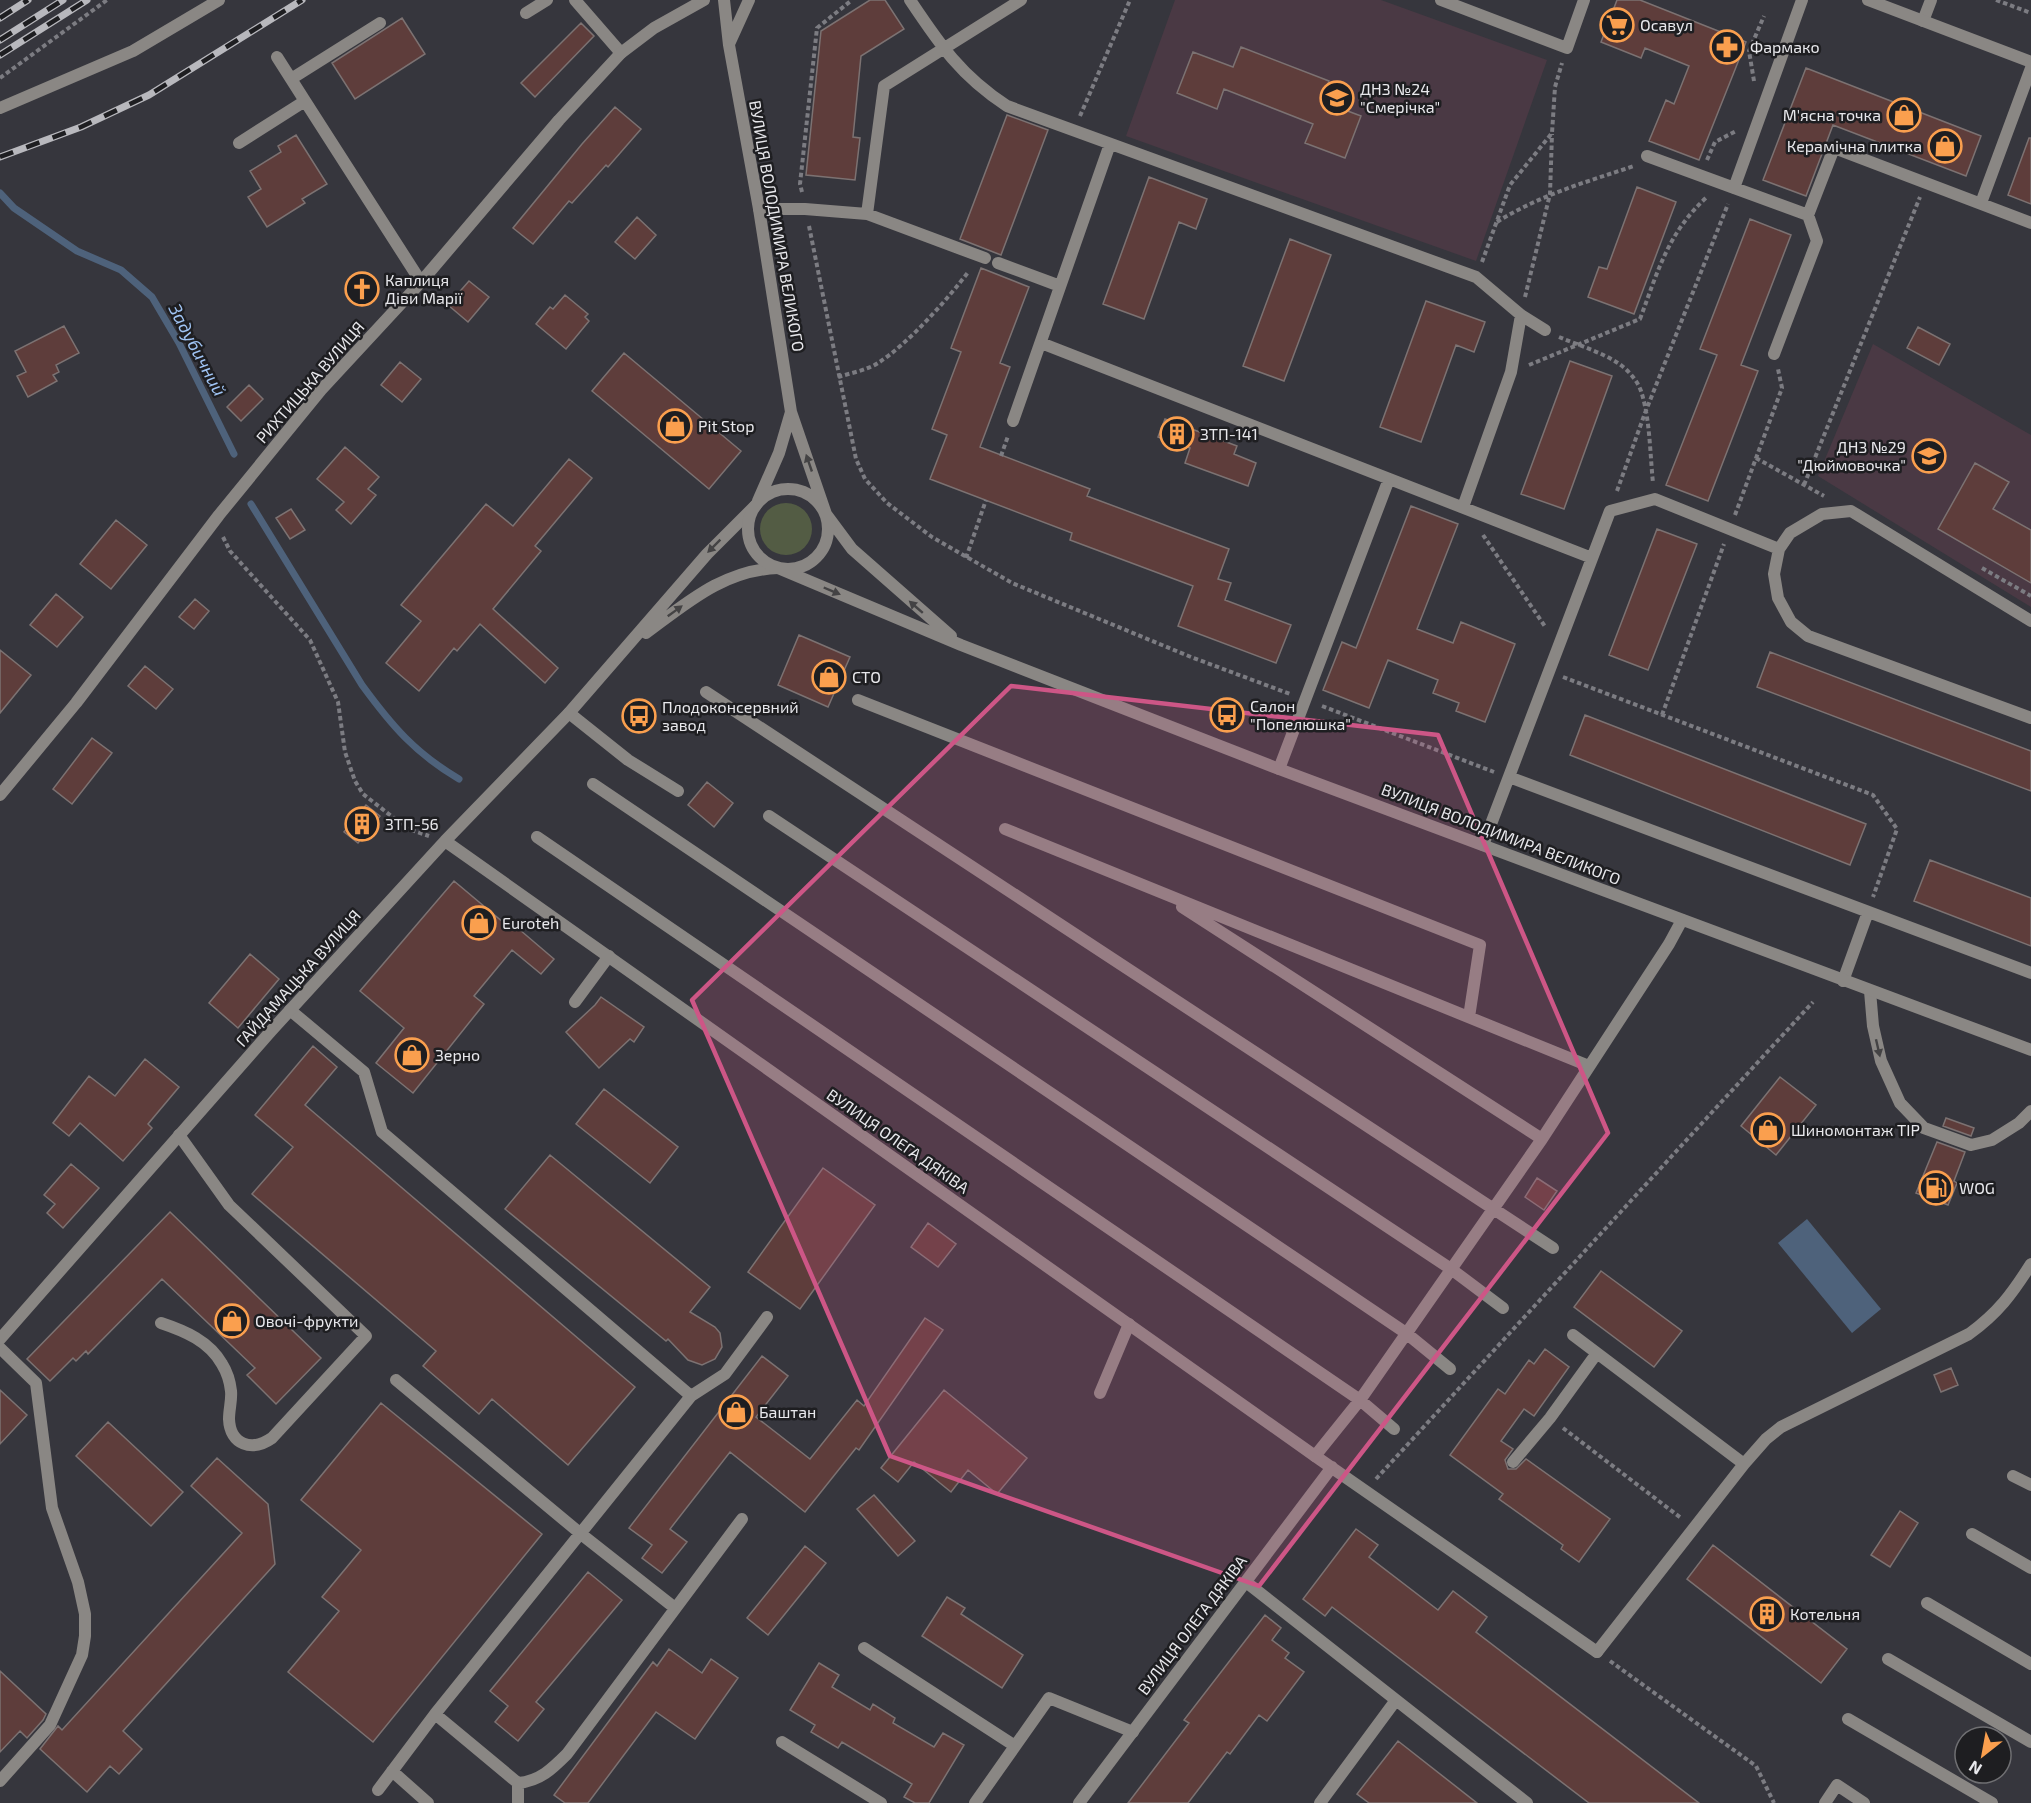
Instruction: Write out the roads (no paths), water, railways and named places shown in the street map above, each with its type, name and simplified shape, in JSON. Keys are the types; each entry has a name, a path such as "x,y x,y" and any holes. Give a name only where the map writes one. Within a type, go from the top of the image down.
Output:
{"street":[{"path":"0,108 123,56 219,0"},
{"path":"526,13 547,0"},
{"path":"575,0 621,54"},
{"name":"РИХТИЦЬКА ВУЛИЦЯ","path":"0,795 76,703 215,520 321,390 421,282 559,120 621,54 654,28 704,0"},
{"name":"ВУЛИЦЯ ВОЛОДИМИРА ВЕЛИКОГО","path":"724,0 729,45 759,209 791,412 826,514 852,549 961,645"},
{"path":"729,45 749,0"},
{"path":"910,0 944,50 982,89 1007,106 1476,277 1521,315 1545,330"},
{"path":"867,214 884,86 1021,0"},
{"path":"1441,0 1567,48 1584,0"},
{"path":"1734,188 1802,0"},
{"path":"1868,0 2031,62"},
{"path":"1923,21 1931,0"},
{"path":"291,79 380,22"},
{"path":"277,57 421,282"},
{"path":"1982,203 2031,68"},
{"path":"239,143 305,101"},
{"path":"1013,421 1110,144"},
{"path":"1774,354 1816,241 1808,215 1834,148 2031,223"},
{"path":"1647,156 1808,215"},
{"path":"759,209 805,209 867,214 983,257"},
{"path":"998,263 1060,286"},
{"path":"1463,507 1511,372 1521,315"},
{"path":"1041,343 1592,558"},
{"name":"ВУЛИЦЯ ВОЛОДИМИРА ВЕЛИКОГО","path":"756,505 779,453 791,412"},
{"path":"1279,769 1389,478"},
{"path":"777,490 800,490 811,495 826,514 828,535 825,546 811,562 801,567 778,568 759,557 753,547 748,524 756,505 766,495 777,490"},
{"path":"1483,845 1610,511 1656,499 1779,549"},
{"name":"ГАЙДАМАЦЬКА ВУЛИЦЯ","path":"0,1339 290,1010 445,841 569,713 706,554 756,505"},
{"path":"2031,621 1851,511 1822,514 1790,533 1779,549 1774,574 1778,598 1791,622 1808,636 2031,718"},
{"name":"ГАЙДАМАЦЬКА ВУЛИЦЯ","path":"628,646 705,590 744,572 759,568 778,568"},
{"name":"ВУЛИЦЯ ВОЛОДИМИРА ВЕЛИКОГО","path":"778,568 961,645 1279,769 2031,1050"},
{"path":"706,692 1553,1248"},
{"path":"858,700 1480,945 1469,1017"},
{"path":"569,713 628,760 678,791"},
{"path":"1509,777 2031,973"},
{"path":"592,784 1406,1333 1450,1369"},
{"path":"769,816 1451,1269 1503,1308"},
{"path":"1005,829 1589,1066"},
{"path":"537,837 1360,1400 1394,1429"},
{"name":"ВУЛИЦЯ ОЛЕГА ДЯКІВА","path":"445,841 1315,1456 1597,1652 1743,1464"},
{"path":"1155,890 1542,1139"},
{"path":"1843,981 1868,912"},
{"path":"1315,1456 1360,1400 1542,1139 1669,944 1682,920"},
{"path":"575,1002 609,956"},
{"path":"1870,991 1873,1026 1881,1061 1900,1103 1924,1128 1971,1145 1992,1140 2019,1123 2031,1111"},
{"path":"290,1010 364,1072 382,1132 691,1396"},
{"path":"161,1323 183,1330 214,1352 229,1379 231,1392 229,1422 233,1434 251,1447 262,1444 272,1437 366,1336 229,1205 179,1135"},
{"path":"1574,1335 1743,1464 1766,1439 1781,1427 1969,1334 1989,1320 2002,1306 2031,1264"},
{"path":"378,1790 435,1714 691,1396 725,1374 767,1317"},
{"path":"1100,1393 1129,1324"},
{"path":"0,1348 36,1383 52,1508 78,1582 85,1614 82,1655 50,1725 0,1781"},
{"path":"1513,1462 1550,1418 1597,1353"},
{"path":"396,1380 675,1608"},
{"name":"ВУЛИЦЯ ОЛЕГА ДЯКІВА","path":"1079,1803 1332,1467"},
{"path":"2013,1476 2031,1485"},
{"path":"435,1714 518,1783 532,1782 548,1772 567,1754 742,1519"},
{"path":"1972,1534 2031,1568"},
{"path":"1246,1582 1527,1803"},
{"path":"1927,1603 2031,1664"},
{"path":"864,1648 1015,1746"},
{"path":"1888,1659 2031,1742"},
{"path":"975,1803 1049,1698 1133,1732"},
{"path":"1320,1803 1396,1700"},
{"path":"1848,1719 1992,1803"},
{"path":"782,1742 881,1803"},
{"path":"392,1771 428,1803"},
{"path":"518,1783 518,1803"},
{"path":"1825,1803 1837,1785 1864,1803"}],"water":[{"path":"1807,1219 1881,1309 1852,1333 1778,1243"}],"waterway":[{"name":"Задубичний","path":"0,193 14,208 77,251 121,270 152,297 179,343 234,454"},
{"name":"Задубичний","path":"251,504 373,700 405,738 459,779"}],"railway":[{"path":"0,18 28,0"},
{"path":"0,40 63,0"},
{"path":"0,55 87,0"},
{"path":"0,157 81,127 149,95 302,0"}],"place":[{"name":"Осавул","path":"1617,25"},
{"name":"Фармако","path":"1727,47"},
{"name":"ДНЗ №24 \"Смерічка\"","path":"1337,98"},
{"name":"М'ясна точка","path":"1904,115"},
{"name":"Керамічна плитка","path":"1945,146"},
{"name":"Каплиця Діви Марії","path":"362,289"},
{"name":"Pit Stop","path":"675,426"},
{"name":"ЗТП-141","path":"1177,434"},
{"name":"ДНЗ №29 \"Дюймовочка\"","path":"1929,456"},
{"name":"СТО","path":"829,677"},
{"name":"Салон \"Попелюшка\"","path":"1227,715"},
{"name":"Плодоконсервний завод","path":"639,716"},
{"name":"ЗТП-56","path":"362,824"},
{"name":"Euroteh","path":"479,923"},
{"name":"Зерно","path":"412,1055"},
{"name":"Шиномонтаж ТІР","path":"1768,1130"},
{"name":"WOG","path":"1936,1188"},
{"name":"Овочі-фрукти","path":"232,1321"},
{"name":"Баштан","path":"736,1412"},
{"name":"Котельня","path":"1767,1614"}]}
